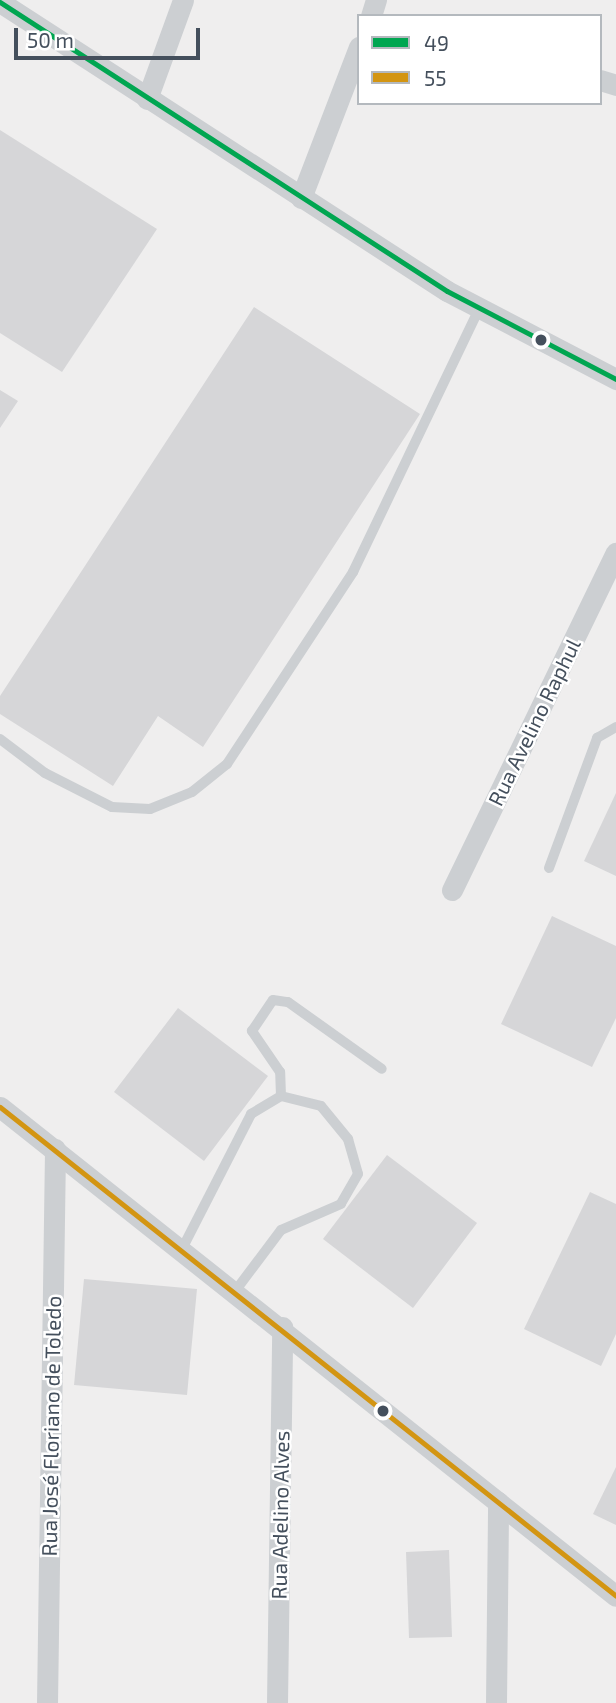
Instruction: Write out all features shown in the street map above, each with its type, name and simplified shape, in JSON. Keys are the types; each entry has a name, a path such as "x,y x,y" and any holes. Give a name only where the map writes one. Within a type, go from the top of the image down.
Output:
{"street":[{"path":"147,99 183,0"},
{"path":"0,2 301,198 479,309 616,379"},
{"path":"301,198 357,52"},
{"name":"Rua Avelino Raphul","path":"452,890 616,552"},
{"path":"0,1107 236,1290 616,1596"},
{"name":"Rua José Floriano de Toledo","path":"47,1703 55,1149"},
{"name":"Rua Adelino Alves","path":"277,1703 282,1327"},
{"path":"496,1703 498,1502"}],"lane":[{"path":"0,739 45,773 112,807 150,809 192,793 227,764 353,572 479,309"},
{"path":"548,868 597,738 616,727"},
{"path":"281,1096 280,1072 252,1031 273,1000 289,1002 382,1069"},
{"path":"182,1248 251,1114 281,1096 321,1106 348,1139 358,1174 341,1205 281,1230 236,1290"}],"building":[{"path":"0,130 157,229 62,372 0,333"},
{"path":"254,307 420,414 203,747 158,716 113,786 0,714 0,696"},
{"path":"0,390 18,401 0,428"},
{"path":"616,793 616,876 584,861"},
{"path":"552,916 616,946 616,1018 592,1067 501,1024"},
{"path":"178,1008 268,1076 204,1161 114,1092"},
{"path":"387,1155 477,1223 413,1308 323,1239"},
{"path":"590,1192 616,1204 616,1334 601,1366 524,1329"},
{"path":"84,1279 197,1289 187,1395 74,1385"},
{"path":"616,1467 616,1525 593,1514"},
{"path":"449,1550 452,1637 409,1638 406,1552"}],"transit line":[{"name":"49","path":"0,2 447,291 616,379"},
{"name":"55","path":"0,1107 616,1596"}]}
